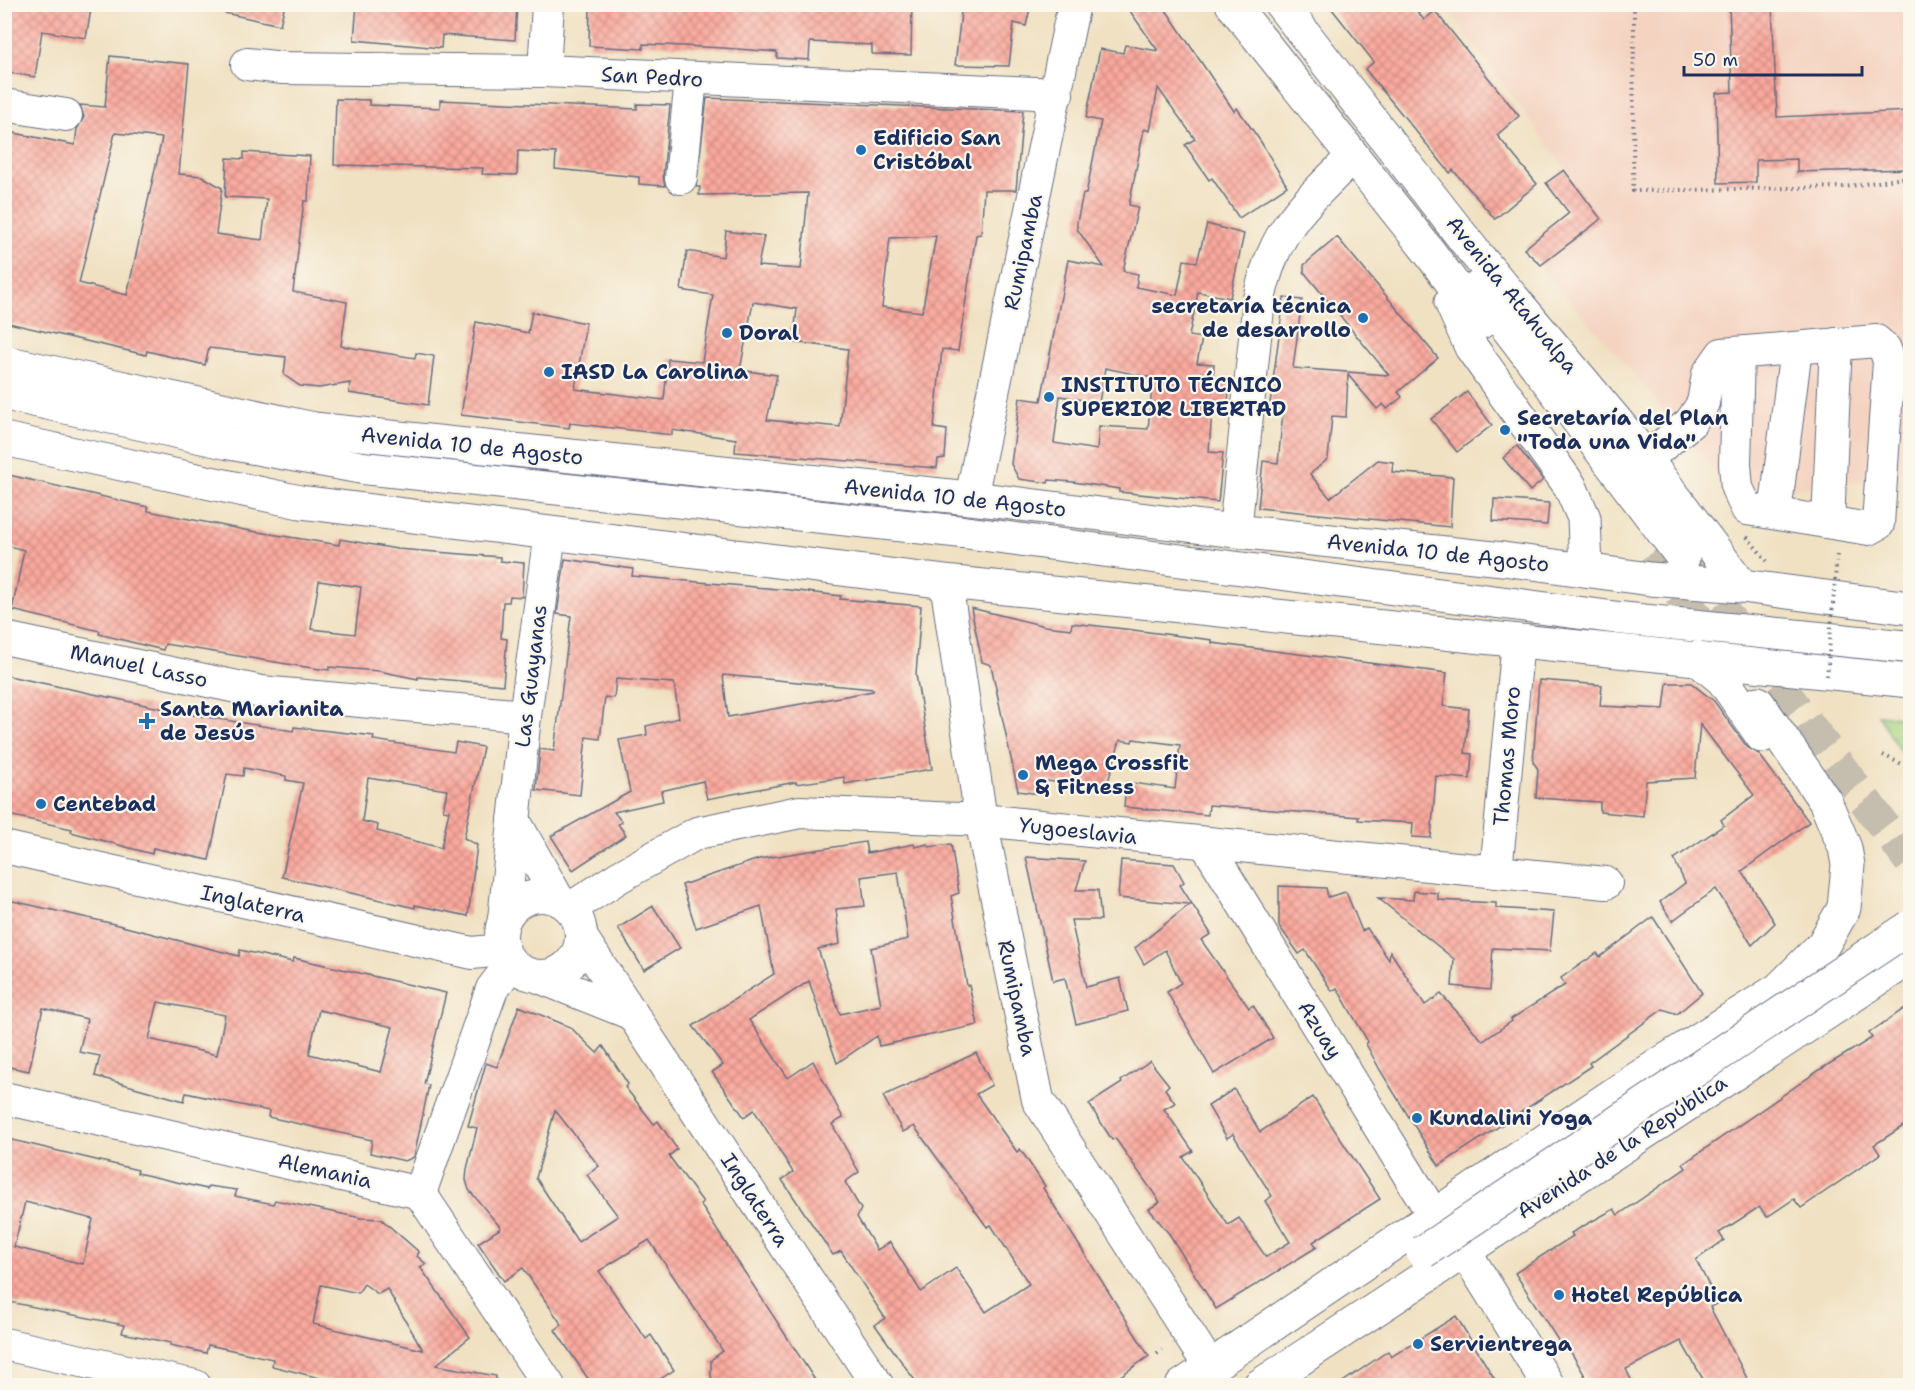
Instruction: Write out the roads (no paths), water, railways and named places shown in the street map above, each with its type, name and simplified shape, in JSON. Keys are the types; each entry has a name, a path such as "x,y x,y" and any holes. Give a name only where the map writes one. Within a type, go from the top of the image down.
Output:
{"main road":[{"name":"Avenida Atahualpa","path":"1232,4 1430,253 1651,553"},
{"path":"1251,4 1304,71 1317,79"},
{"path":"1268,4 1313,64 1317,79"},
{"name":"Avenida Atahualpa","path":"1281,4 1475,252 1646,459 1742,586"},
{"name":"Avenida Atahualpa","path":"1317,79 1683,558"},
{"path":"1430,253 1471,347 1570,486 1584,518 1586,570"},
{"name":"Avenida 10 de Agosto","path":"4,362 312,429 970,498 1235,531 1742,586 1911,608"},
{"path":"4,439 274,498 946,582 1911,681"},
{"path":"1696,658 1723,680 1821,823 1827,849 1826,884 1821,906 1814,924 1779,988"},
{"path":"1758,703 1826,801 1835,820 1848,864 1844,908 1835,928 1823,945 1779,988"},
{"name":"Avenida de la República","path":"1333,1335 1420,1254 1911,927"},
{"name":"Avenida de la República","path":"1259,1386 1333,1335 1911,958"},
{"name":"Avenida de la República","path":"1182,1386 1638,1078 1779,988"},
{"path":"1690,1046 1688,1065 1698,1081 1711,1085 1721,1082"},
{"path":"1638,1078 1660,1082 1671,1097 1667,1116 1656,1124"},
{"name":"Avenida de la República","path":"1305,1304 1420,1254"}],"street":[{"path":"544,71 548,4"},
{"name":"Rumipamba","path":"970,498 1057,94 1074,4"},
{"name":"San Pedro","path":"247,64 283,68 544,71 1057,94"},
{"path":"681,178 691,79"},
{"path":"4,105 66,115"},
{"path":"1235,531 1259,299 1268,263 1292,218 1352,157"},
{"path":"1646,459 1691,422 1703,403 1708,374 1722,354 1876,341 1885,349 1889,361 1878,524 1869,529 1747,508 1737,488 1738,353"},
{"path":"1827,522 1836,344"},
{"path":"1775,513 1796,348"},
{"path":"4,394 227,443 363,468 963,532 1619,618 1911,646"},
{"name":"Las Guayanas","path":"504,919 525,716 550,533"},
{"name":"Rumipamba","path":"946,582 981,820 1038,1100 1210,1367"},
{"name":"Manuel Lasso","path":"4,638 261,692 525,716"},
{"name":"Thomas Moro","path":"1496,872 1518,640"},
{"name":"Yugoeslavia","path":"565,904 619,877 697,833 800,812 981,820 1606,883"},
{"path":"514,820 565,904 579,922 582,938 578,954 569,966 555,975 539,977"},
{"name":"Azuay","path":"1206,844 1434,1216"},
{"name":"Inglaterra","path":"4,847 472,953 507,957"},
{"path":"565,904 543,895 527,898 513,906 504,919 500,935 507,957 524,974 539,977 632,1014"},
{"name":"Inglaterra","path":"582,938 878,1386"},
{"path":"507,957 492,988 420,1193 549,1386"},
{"name":"Alemania","path":"4,1098 420,1193"},
{"path":"1464,1250 1549,1386"},
{"path":"4,1344 195,1386"}],"tunnel":[{"path":"1651,553 1718,647"},
{"path":"1689,565 1910,861"}],"place":[{"name":"Edificio San Cristóbal","path":"861,150"},
{"name":"secretaría técnica de desarrollo","path":"1363,318"},
{"name":"Doral","path":"727,333"},
{"name":"IASD La Carolina","path":"549,372"},
{"name":"INSTITUTO TÉCNICO SUPERIOR LIBERTAD","path":"1049,397"},
{"name":"Secretaría del Plan \"Toda una Vida\"","path":"1505,430"},
{"name":"Santa Marianita de Jesús","path":"147,721"},
{"name":"Mega Crossfit & Fitness","path":"1023,775"},
{"name":"Centebad","path":"41,804"},
{"name":"Kundalini Yoga","path":"1417,1118"},
{"name":"Hotel República","path":"1559,1295"},
{"name":"Servientrega","path":"1418,1344"}]}
